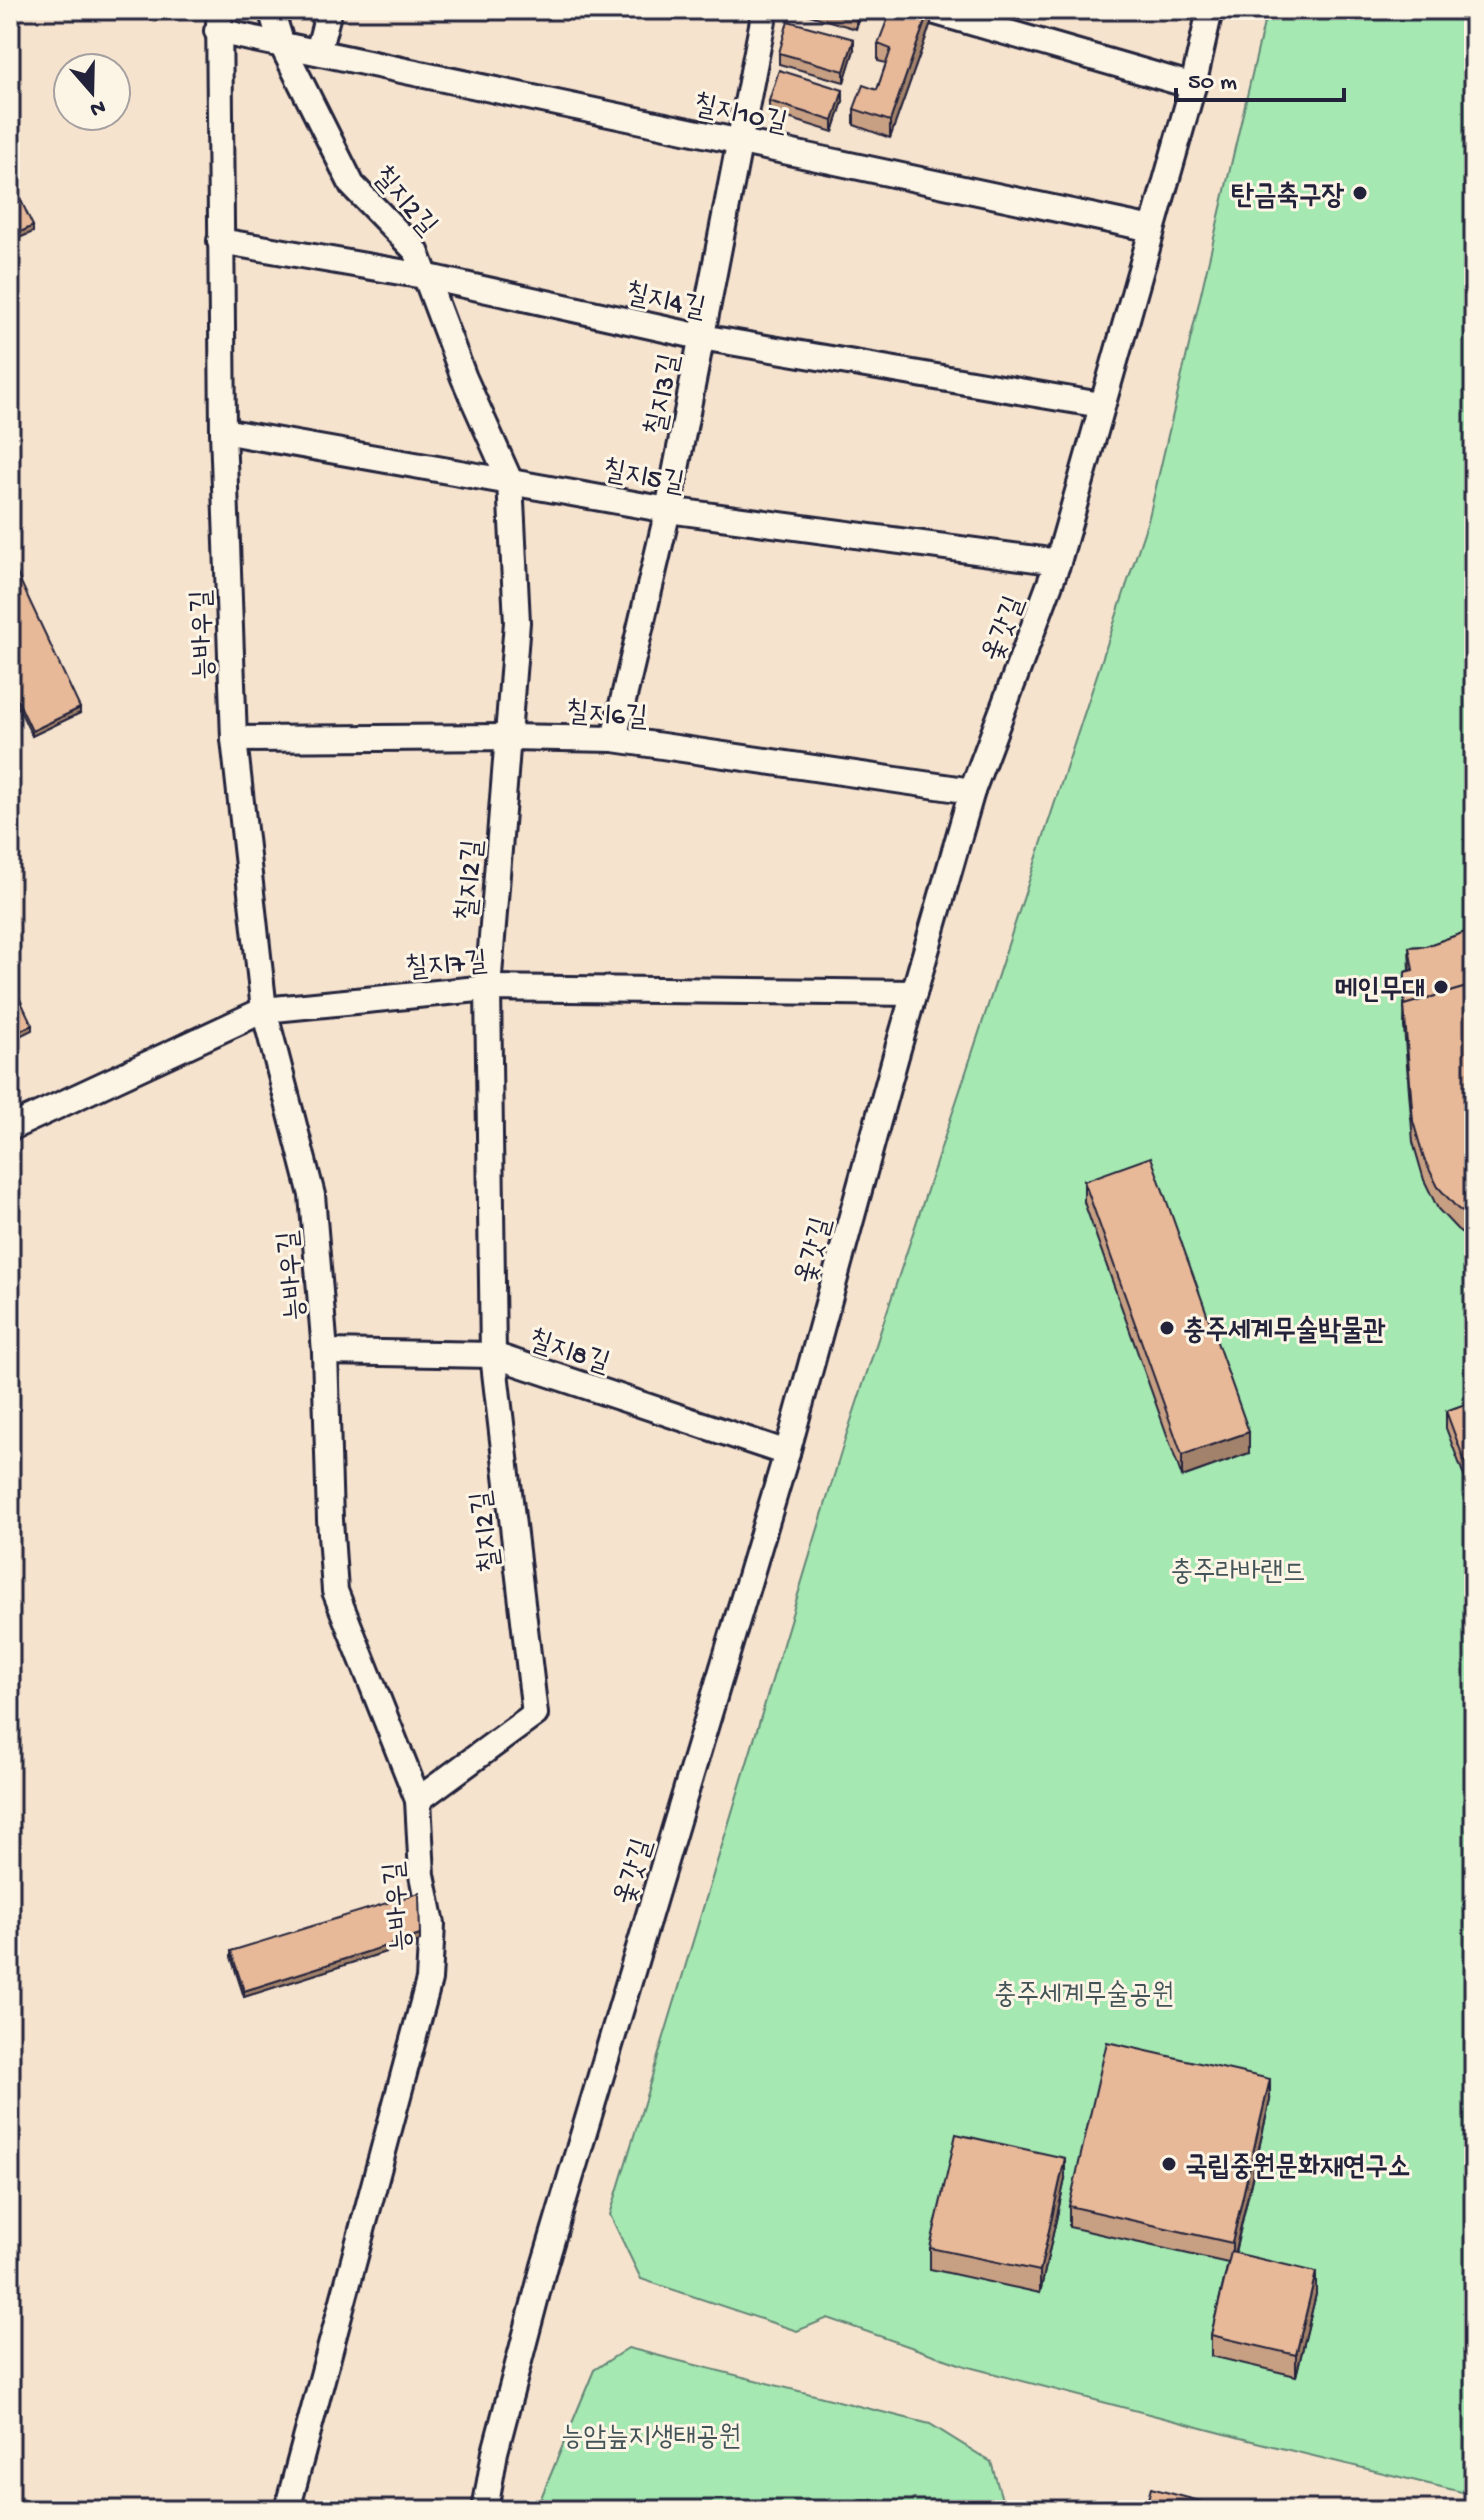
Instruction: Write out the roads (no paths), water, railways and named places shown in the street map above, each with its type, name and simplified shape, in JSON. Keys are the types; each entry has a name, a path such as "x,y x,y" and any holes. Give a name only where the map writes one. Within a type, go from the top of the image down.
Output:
{"street":[{"name":"칠지2길","path":"271,10 282,45 352,185 416,251 464,378 510,481 517,622 488,988 493,1355 535,1714 418,1800"},
{"path":"218,20 282,45 318,52 329,10"},
{"name":"칠지3길","path":"614,739 668,510 765,10"},
{"path":"929,10 1193,86"},
{"name":"옻갓길","path":"485,2510 495,2452 544,2266 787,1453 972,791 1058,562 1193,86 1210,10"},
{"name":"능바우길","path":"218,20 223,431 234,739 264,1010 312,1195 325,1352 335,1591 418,1800 422,1875 432,1924 429,1980 287,2510"},
{"name":"칠지10길","path":"318,52 1152,229"},
{"name":"칠지4길","path":"220,241 424,276 701,337 1101,405"},
{"name":"칠지5길","path":"223,431 668,510 1058,562"},
{"name":"칠지6길","path":"234,739 614,739 972,791"},
{"name":"칠지7길","path":"10,1128 264,1010 488,988 914,993"},
{"name":"칠지8길","path":"325,1352 493,1355 787,1453"}],"place":[{"name":"탄금축구장","path":"1360,193"},
{"name":"메인무대","path":"1441,987"},
{"name":"충주세계무술박물관","path":"1167,1328"},
{"name":"국립중원문화재연구소","path":"1169,2164"}],"park label":[{"name":"충주라바랜드","path":"1238,1569"},
{"name":"충주세계무술공원","path":"1084,1992"},
{"name":"능암늪지생태공원","path":"651,2434"}]}
